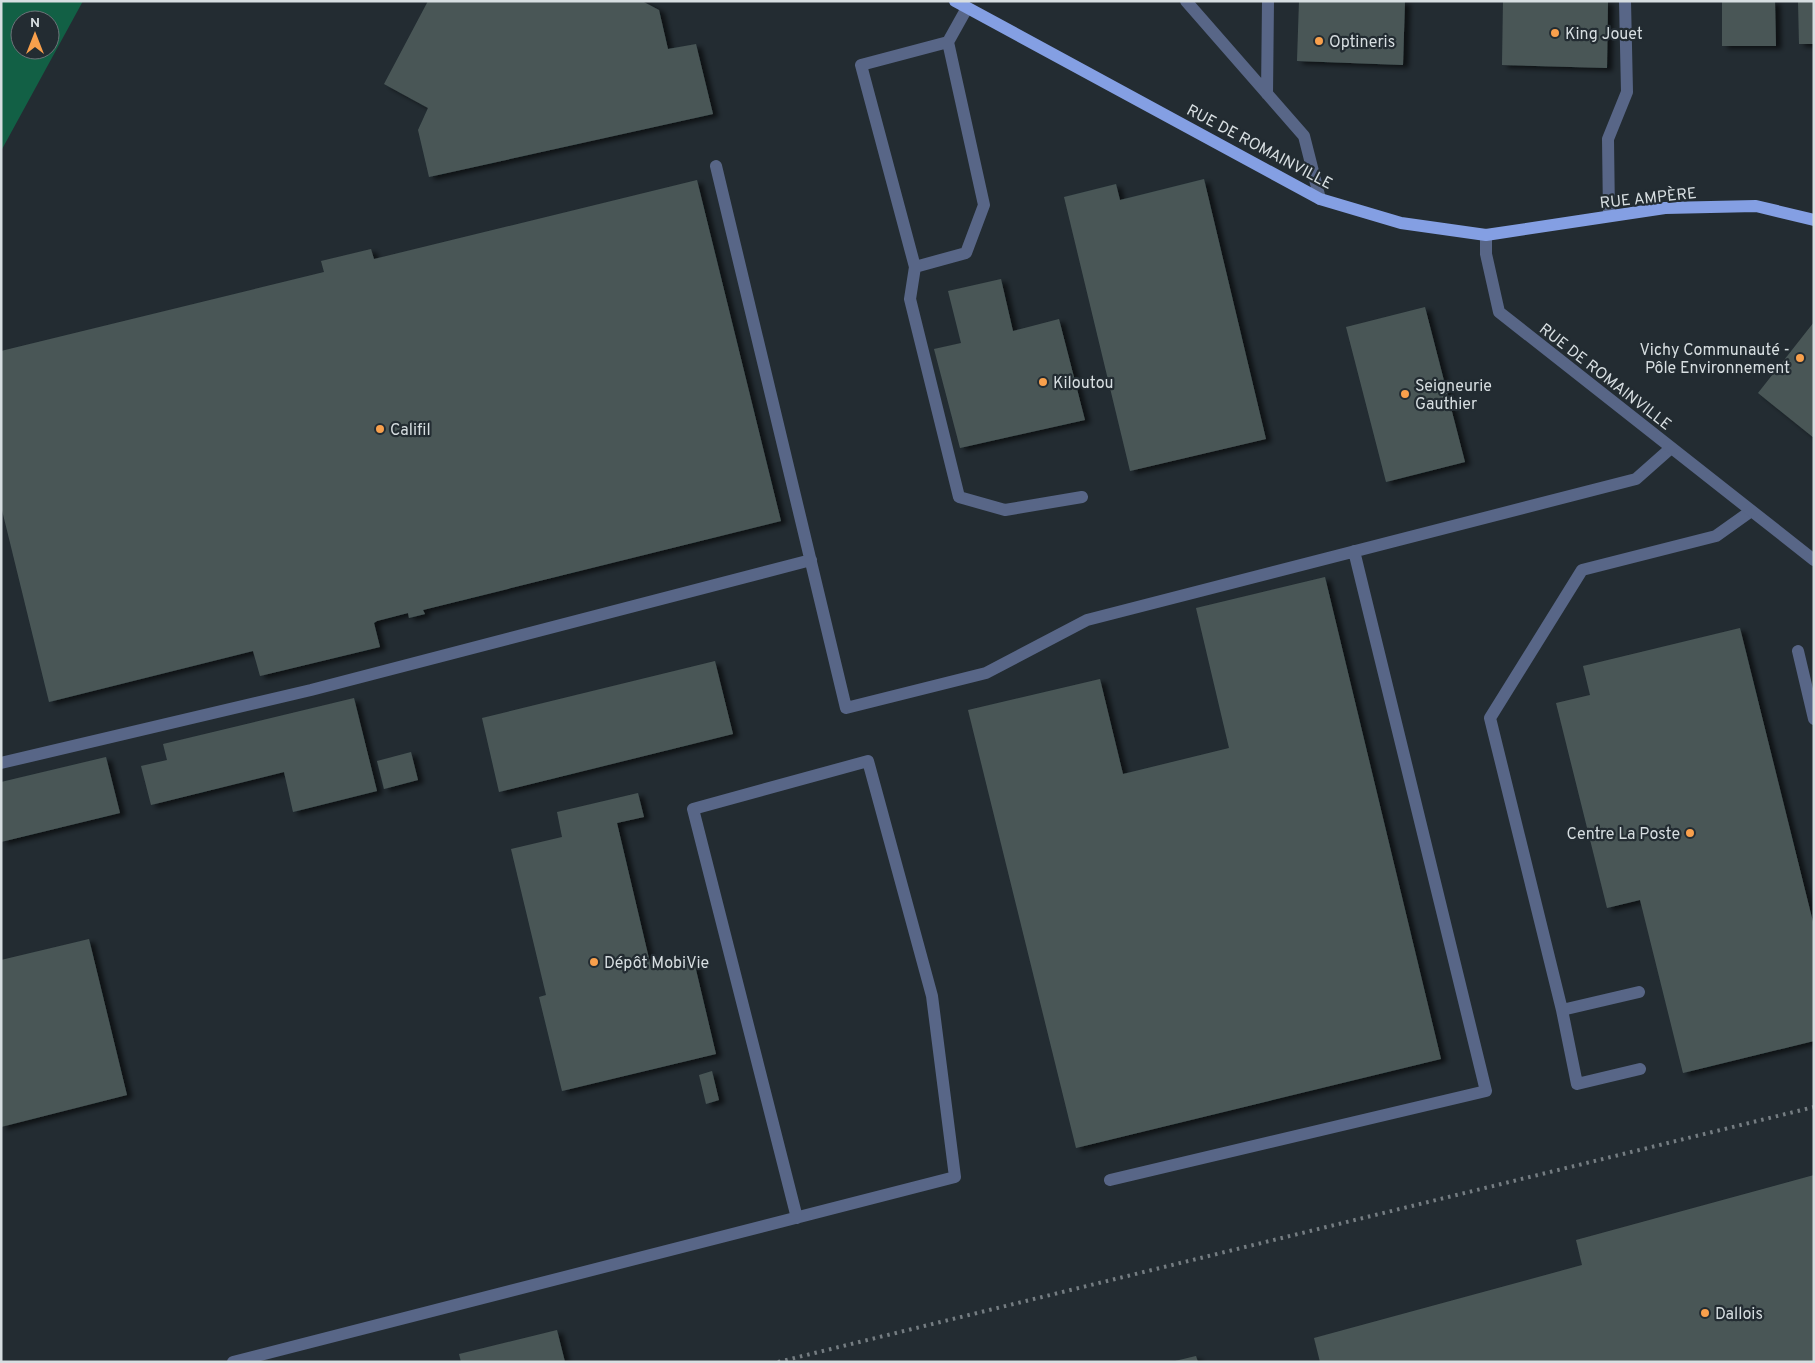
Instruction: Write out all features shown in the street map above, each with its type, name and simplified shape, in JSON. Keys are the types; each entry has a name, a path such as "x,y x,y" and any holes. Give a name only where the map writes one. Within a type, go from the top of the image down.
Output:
{"main road":[{"name":"RUE DE ROMAINVILLE","path":"955,1 1320,199 1401,223 1486,235"},
{"name":"RUE AMPÈRE","path":"1486,235 1665,208 1756,206 1814,220"}],"street":[{"path":"1186,1 1304,136 1320,199"},
{"path":"1267,94 1268,1"},
{"path":"1609,216 1608,139 1627,92 1626,1"},
{"path":"915,267 966,254 984,204 948,42 967,8"},
{"path":"948,42 861,65 915,267 910,299 959,497 1005,510 1082,497"},
{"path":"716,166 846,708 986,673 1087,620 1636,480 1671,448"},
{"name":"RUE DE ROMAINVILLE","path":"1486,235 1486,254 1499,312 1814,560"},
{"path":"1640,1070 1577,1084 1562,1010 1490,718 1582,570 1716,536 1752,511"},
{"path":"1110,1180 1486,1091 1354,552"},
{"path":"1,763 311,690 811,560"},
{"path":"1798,651 1814,719"},
{"path":"233,1362 797,1218 955,1177 932,996 868,762 693,809 797,1218"},
{"path":"1562,1010 1640,992"}],"green space":[{"path":"1,1 83,1 60,43 60,10 10,10 10,60 51,60 1,151"}],"building":[{"path":"428,1 642,1 659,10 668,49 696,44 713,114 429,177 418,130 428,108 384,84"},
{"path":"1299,1 1405,1 1403,65 1297,61"},
{"name":"King Jouet","path":"1503,1 1608,1 1607,68 1502,65"},
{"path":"1722,1 1775,1 1776,46 1722,46"},
{"path":"1798,1 1814,1 1814,44 1799,44"},
{"path":"1204,179 1266,439 1130,471 1064,197 1116,184 1120,200"},
{"name":"Califil","path":"697,180 781,521 423,610 425,614 409,618 408,613 377,621 374,623 380,647 260,676 253,651 49,702 1,506 1,351 324,272 321,261 371,249 374,259"},
{"path":"1001,279 1013,331 1059,319 1085,420 960,448 934,349 961,343 948,291"},
{"name":"Seigneurie Gauthier","path":"1425,307 1465,462 1386,482 1346,327"},
{"name":"Vichy Communauté - Pôle Environnement","path":"1814,322 1814,438 1758,393"},
{"path":"1325,577 1441,1059 1076,1148 968,710 1100,679 1123,774 1229,748 1196,608"},
{"name":"Centre La Poste","path":"1740,628 1814,926 1814,1041 1683,1073 1640,900 1607,908 1556,703 1590,695 1583,666"},
{"path":"715,661 733,734 499,792 482,718"},
{"path":"354,698 377,791 293,812 284,772 151,805 141,766 167,760 163,744"},
{"path":"411,752 418,780 384,789 377,761"},
{"path":"106,757 120,813 1,842 1,782"},
{"name":"Dépôt MobiVie","path":"638,793 644,817 617,823 651,967 693,957 716,1054 562,1091 539,997 546,995 511,849 562,837 557,812"},
{"path":"89,939 127,1095 1,1127 1,960"},
{"path":"712,1071 719,1100 706,1104 699,1075"},
{"name":"Dallois","path":"1814,1175 1814,1362 1320,1362 1314,1338 1582,1265 1576,1240"},
{"path":"557,1330 565,1362 461,1362 459,1354"},
{"path":"1196,1356 1198,1362 1175,1362 1175,1361"}],"railway":[{"path":"778,1362 1814,1107"}],"place":[{"name":"King Jouet","path":"1555,33"},
{"name":"Optineris","path":"1319,41"},
{"name":"Vichy Communauté - Pôle Environnement","path":"1800,358"},
{"name":"Kiloutou","path":"1043,382"},
{"name":"Seigneurie Gauthier","path":"1405,394"},
{"name":"Califil","path":"380,429"},
{"name":"Centre La Poste","path":"1690,833"},
{"name":"Dépôt MobiVie","path":"594,962"},
{"name":"Dallois","path":"1705,1313"}]}
